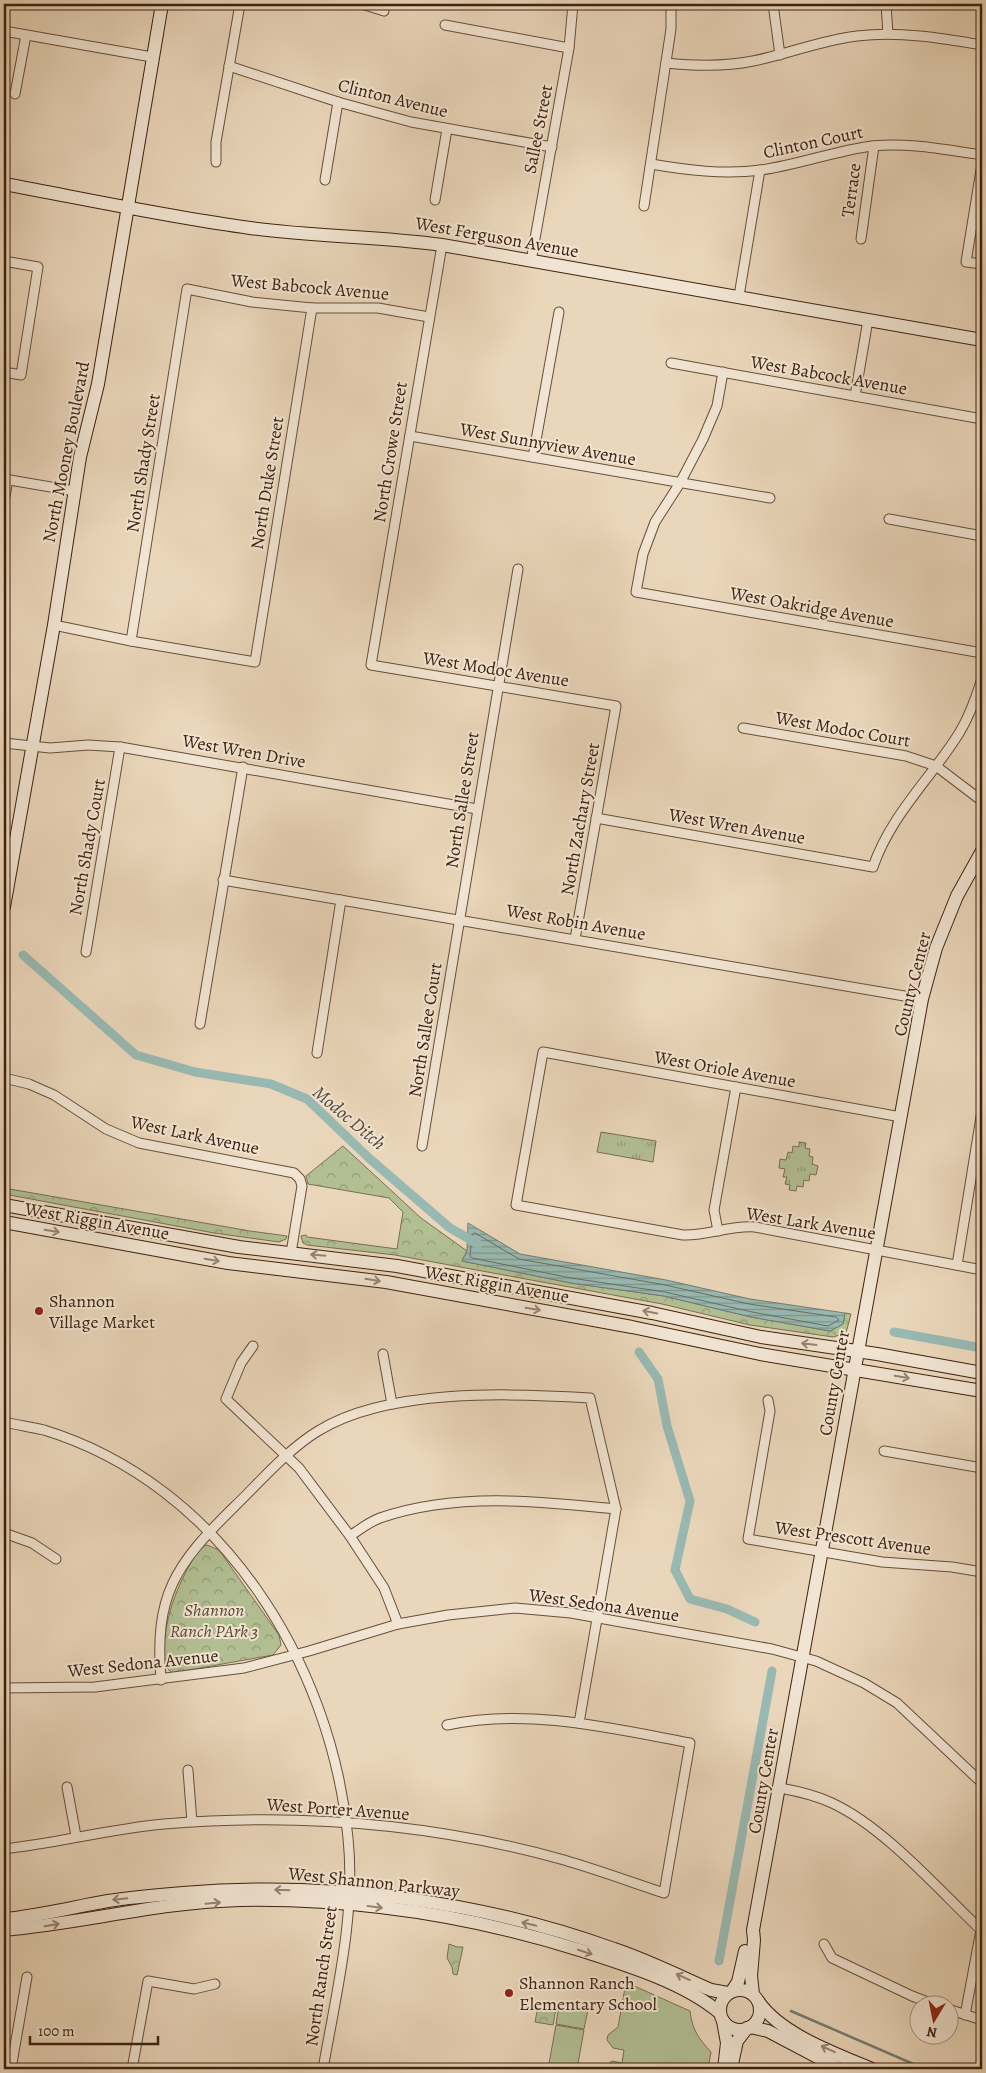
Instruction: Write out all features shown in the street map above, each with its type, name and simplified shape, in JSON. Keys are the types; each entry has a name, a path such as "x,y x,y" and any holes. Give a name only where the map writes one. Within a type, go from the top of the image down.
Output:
{"street":[{"name":"North Mooney Boulevard","path":"4,907 54,625 74,491 98,384 162,4"},
{"path":"216,162 216,142 240,4"},
{"path":"362,4 384,11"},
{"name":"Sallee Street","path":"531,261 569,48 573,4"},
{"path":"644,206 666,63 671,4"},
{"path":"773,4 780,54"},
{"path":"886,4 888,34"},
{"path":"445,25 569,48"},
{"path":"4,31 152,57"},
{"path":"666,63 725,65 780,54 829,41 888,34 936,37 982,45"},
{"path":"15,94 26,35"},
{"name":"Clinton Avenue","path":"229,66 338,102 447,129 552,147"},
{"path":"325,180 338,102"},
{"path":"435,200 447,129"},
{"name":"Clinton Court","path":"651,164 709,172 760,170 874,146 938,148 982,155"},
{"name":"Terrace","path":"861,238 874,146"},
{"path":"982,164 966,262 982,264"},
{"path":"739,296 760,170"},
{"name":"West Ferguson Avenue","path":"4,184 128,207 289,233 356,236 442,245 982,340"},
{"name":"North Crowe Street","path":"371,665 442,245"},
{"path":"4,261 38,267 21,375 4,372"},
{"name":"West Babcock Avenue","path":"188,289 252,302 312,308 378,308 429,318"},
{"name":"North Shady Street","path":"131,641 188,289"},
{"name":"North Duke Street","path":"131,641 254,662 312,308"},
{"path":"533,457 559,312"},
{"path":"855,396 868,320"},
{"name":"West Babcock Avenue","path":"671,363 982,419"},
{"path":"680,483 718,406 723,372"},
{"name":"West Sunnyview Avenue","path":"410,436 770,498"},
{"path":"4,502 6,479 74,491"},
{"name":"West Oakridge Avenue","path":"680,483 655,522 643,554 636,592 982,653"},
{"path":"889,519 982,536"},
{"path":"497,686 518,568"},
{"path":"54,625 131,641"},
{"name":"West Modoc Avenue","path":"371,665 616,706"},
{"path":"982,678 958,736 936,766 982,801"},
{"name":"North Sallee Street","path":"460,919 497,686"},
{"name":"North Zachary Street","path":"575,939 616,706"},
{"name":"West Modoc Court","path":"743,728 906,756 936,766"},
{"name":"West Wren Drive","path":"4,743 32,747 120,747 477,809"},
{"name":"North Shady Court","path":"86,952 120,747"},
{"name":"West Wren Avenue","path":"596,818 873,867 878,854 907,802 936,766"},
{"path":"200,1024 243,768"},
{"name":"County Center","path":"755,1998 750,1966 754,1940 753,1930 922,999 936,948 957,896 982,851"},
{"name":"West Robin Avenue","path":"223,880 922,999"},
{"path":"317,1052 341,900"},
{"name":"North Sallee Court","path":"422,1146 460,919"},
{"name":"West Oriole Avenue","path":"516,1205 543,1052 902,1117"},
{"name":"West Lark Avenue","path":"4,1078 29,1084 54,1094 106,1129 139,1143 294,1173 300,1179 302,1186 291,1253"},
{"path":"718,1231 714,1210 736,1088"},
{"path":"957,1265 980,1140 982,1111"},
{"name":"West Riggin Avenue","path":"4,1205 220,1243 397,1266 634,1309 761,1337 858,1351 982,1373"},
{"name":"West Lark Avenue","path":"516,1205 683,1235 707,1234 744,1226 756,1227 982,1270"},
{"name":"West Riggin Avenue","path":"4,1222 228,1263 386,1282 632,1327 760,1354 982,1392"},
{"path":"253,1346 241,1363 226,1399 298,1468 350,1536 384,1588 398,1624"},
{"path":"383,1354 392,1404"},
{"path":"162,1680 160,1630 168,1593 186,1559 209,1532 286,1457 318,1431 343,1418 392,1404 489,1394 590,1398 616,1509 579,1723 517,1718 467,1720 446,1725"},
{"name":"West Prescott Avenue","path":"768,1400 770,1411 748,1539 896,1564 952,1567 982,1572"},
{"name":"North Ranch Street","path":"4,1422 44,1430 102,1454 147,1480 196,1518 243,1570 276,1617 296,1655 325,1724 339,1782 348,1840 348,1899 342,1963 323,2069"},
{"path":"884,1451 982,1468"},
{"path":"350,1536 378,1519 409,1510 463,1503 534,1502 616,1509"},
{"path":"4,1532 32,1543 56,1559"},
{"name":"West Sedona Avenue","path":"4,1688 96,1687 244,1668 296,1655 398,1624 448,1615 515,1608 571,1613 724,1639 803,1656 864,1683 897,1703 982,1783"},
{"name":"West Porter Avenue","path":"4,1849 76,1836 192,1822 294,1820 346,1823 429,1832 504,1846 564,1860 664,1893 690,1743 579,1723"},
{"path":"188,1770 192,1822"},
{"path":"67,1787 76,1836"},
{"path":"780,1788 831,1803 866,1823 981,1930 965,2015"},
{"name":"West Shannon Parkway","path":"4,1919 110,1901 184,1893 270,1890 348,1899 463,1919 539,1937 611,1960 677,1987 705,2001 721,2017"},
{"name":"West Shannon Parkway","path":"4,1930 161,1907 239,1900 348,1899 453,1905 543,1927 614,1948 711,1990 730,1992"},
{"name":"County Center","path":"730,1992 738,1982 748,1938 753,1930"},
{"path":"824,1944 832,1958 912,1996"},
{"path":"10,2069 27,1977"},
{"path":"132,2069 148,1981 194,1989 215,1984"},
{"path":"724,2069 727,2043 721,2017 721,2003 730,1992 744,1990 755,1998 769,2016 780,2024 815,2043 872,2069"},
{"path":"732,2069 737,2040 759,2016 755,1998"},
{"path":"958,2013 982,2020"},
{"path":"721,2017 735,2029 748,2028 768,2031 840,2069"}],"green space":[{"path":"601,1132 656,1141 653,1162 597,1152"},
{"path":"799,1142 806,1143 805,1148 810,1149 809,1156 813,1157 812,1164 818,1166 816,1175 810,1174 809,1181 804,1180 803,1187 797,1186 796,1191 789,1190 790,1185 785,1184 787,1177 783,1177 785,1169 779,1168 780,1159 786,1160 788,1152 792,1153 793,1146 799,1147"},
{"path":"343,1146 421,1218 467,1251 462,1261 571,1283 664,1296 751,1317 830,1331 843,1324 845,1313 851,1314 846,1333 833,1337 750,1325 662,1304 395,1255 307,1245 303,1243 301,1236 306,1235 307,1237 397,1249 403,1212 389,1198 308,1184 306,1176"},
{"path":"4,1188 287,1236 286,1239 279,1242 214,1233 4,1194"},
{"name":"Shannon Ranch PArk 3","path":"207,1545 219,1550 279,1635 281,1645 273,1655 172,1673 164,1665 165,1638 170,1611 179,1586 196,1553"},
{"path":"449,1944 463,1947 457,1975 453,1974 452,1967 447,1958"},
{"path":"632,1985 690,2011 696,2033 711,2052 708,2069 602,2069 612,2061 622,2063 624,2050 613,2048 607,2040 608,2035 618,2027 625,1988"},
{"path":"547,2001 557,2003 553,2025 535,2022 538,2007"},
{"path":"559,2005 588,2010 584,2029 556,2024"},
{"path":"556,2025 584,2030 577,2069 548,2069"}],"water":[{"path":"468,1223 520,1254 666,1280 750,1299 845,1313 843,1324 830,1331 751,1317 664,1296 571,1283 462,1261 467,1251"}],"waterway":[{"name":"Modoc Ditch","path":"23,955 136,1055 195,1072 271,1084 307,1099 370,1159 450,1228 478,1244"},
{"path":"894,1332 982,1348"},
{"path":"639,1352 658,1379 667,1426 690,1501 675,1570 690,1599 727,1609 755,1622"},
{"path":"719,1961 772,1671"},
{"path":"791,2011 925,2069"}],"place":[{"name":"Shannon Village Market","path":"39,1311"},
{"name":"Shannon Ranch Elementary School","path":"509,1993"}]}
